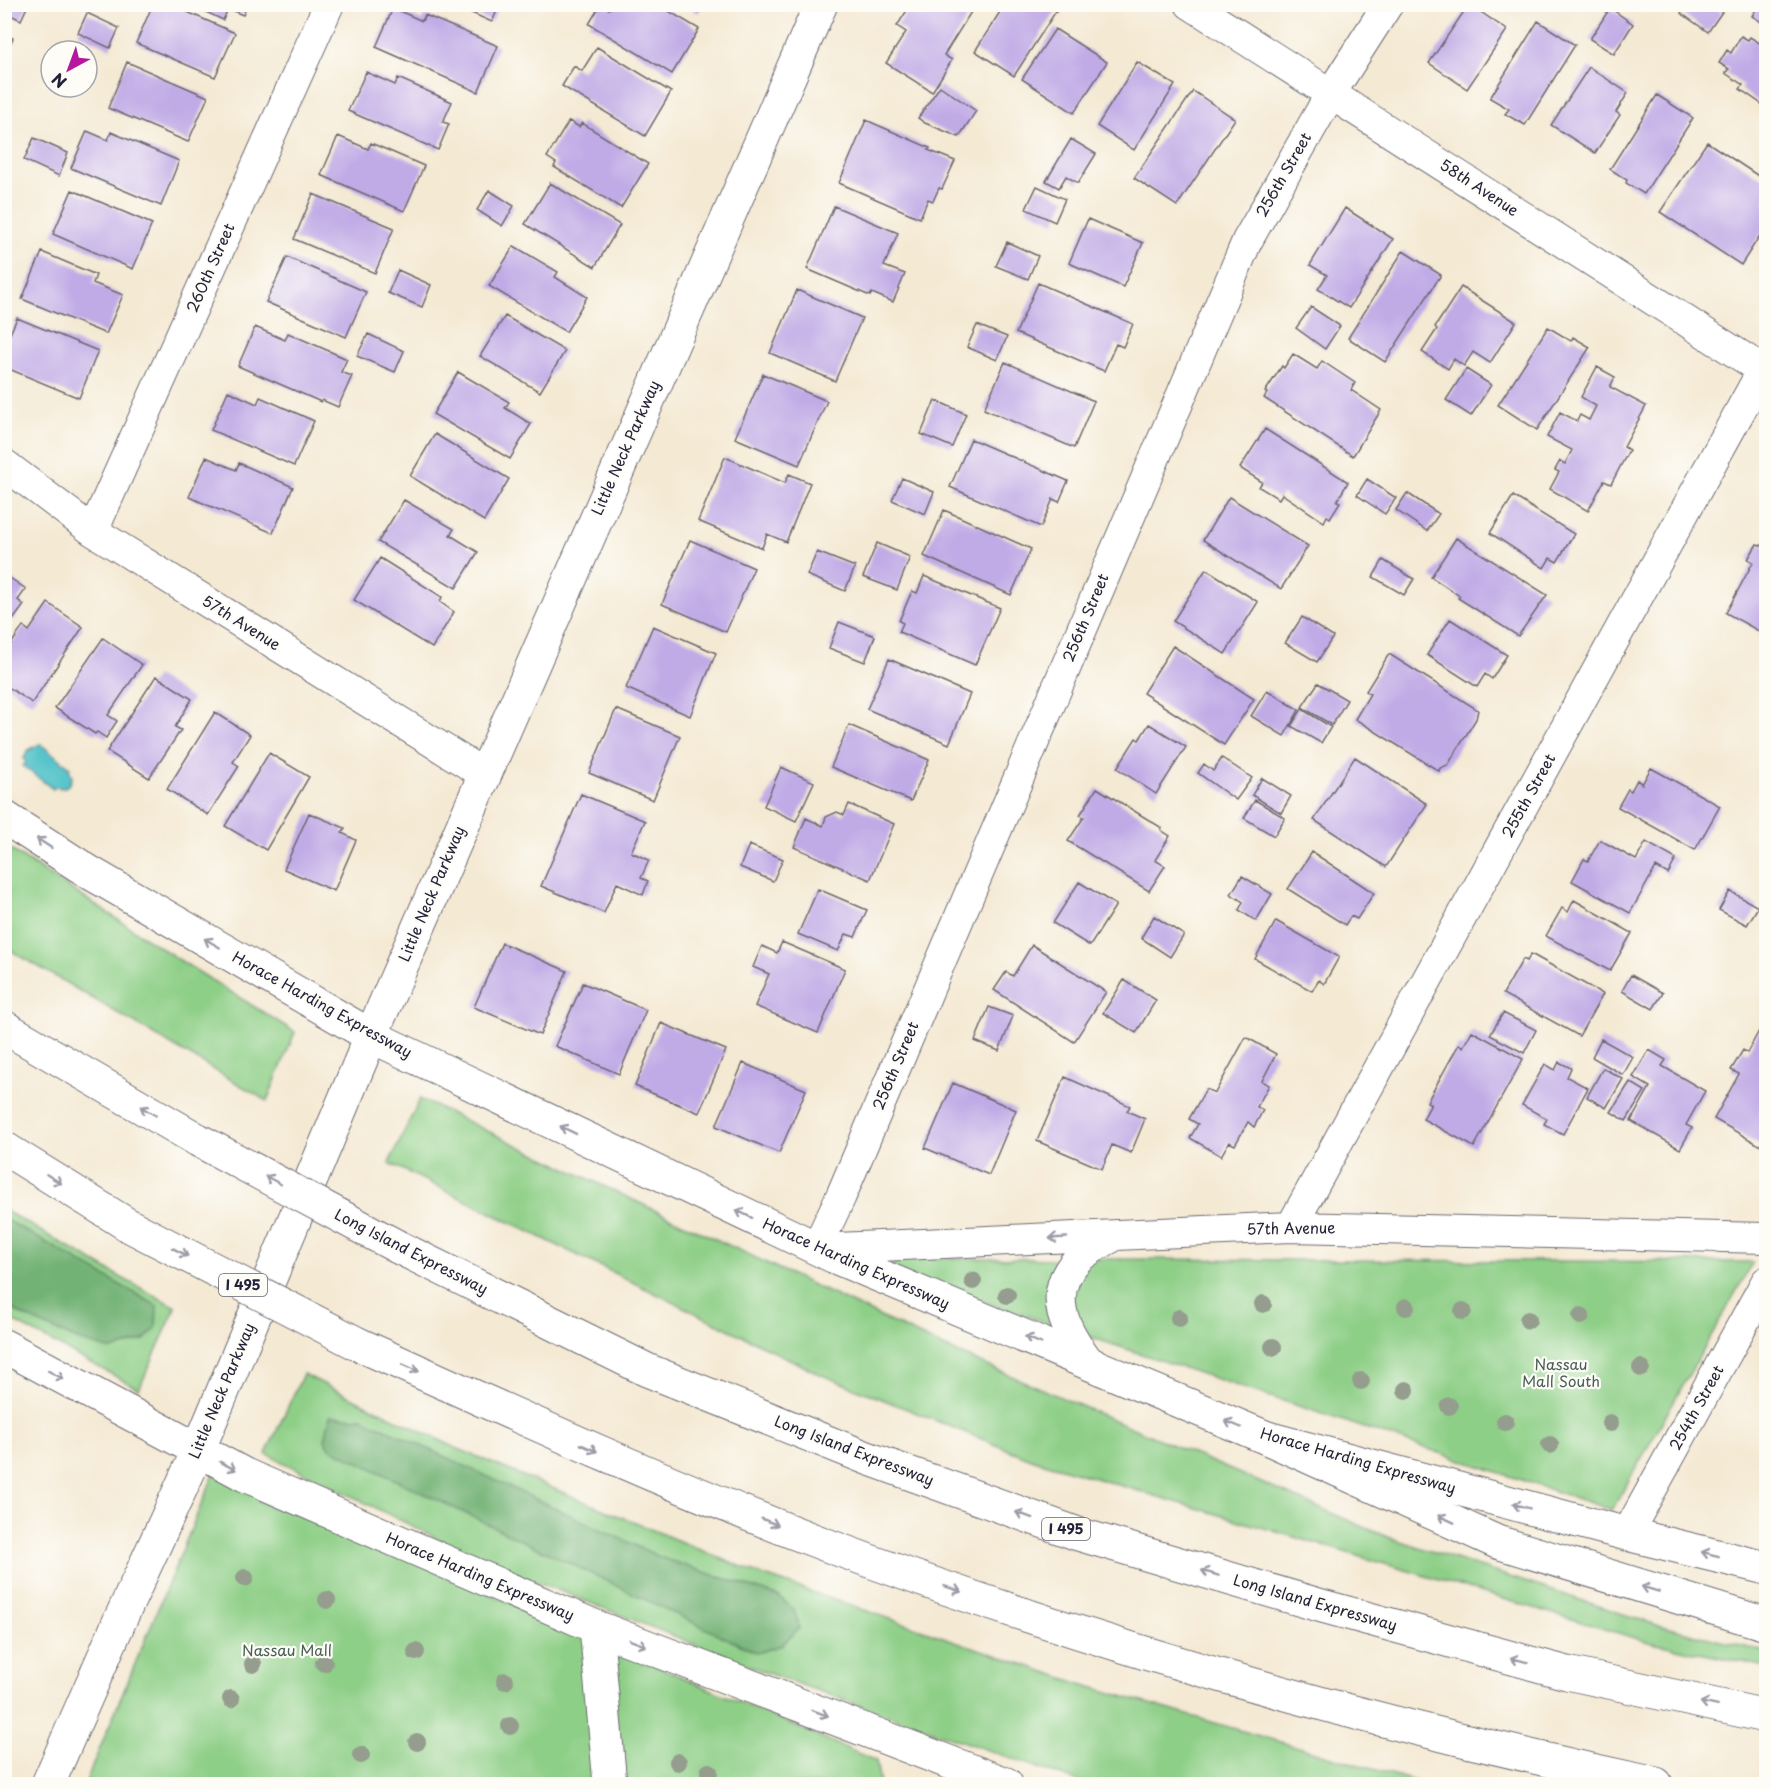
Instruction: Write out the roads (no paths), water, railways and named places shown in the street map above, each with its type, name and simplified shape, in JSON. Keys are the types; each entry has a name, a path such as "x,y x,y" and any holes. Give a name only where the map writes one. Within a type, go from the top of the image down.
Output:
{"main road":[{"name":"Little Neck Parkway","path":"48,1785 120,1620 198,1451 371,1035 821,4"},
{"name":"Horace Harding Expressway","path":"4,817 89,872 371,1035 816,1249 1267,1438 1627,1534 1767,1568"},
{"name":"Long Island Expressway","path":"4,1027 198,1140 398,1247 647,1370 867,1458 1078,1534 1322,1606 1567,1673 1767,1716"},
{"name":"I 495","path":"4,1148 128,1225 358,1344 601,1453 810,1538 1049,1622 1297,1697 1558,1764 1656,1785"},
{"name":"Horace Harding Expressway","path":"4,1346 245,1475 596,1627 1006,1785"},
{"path":"1267,1438 1497,1542 1767,1624"},
{"path":"596,1627 610,1785"}],"street":[{"name":"260th Street","path":"93,531 329,4"},
{"name":"58th Avenue","path":"1190,4 1765,369"},
{"name":"256th Street","path":"816,1249 841,1196 1247,241 1331,93 1388,4"},
{"name":"255th Street","path":"1291,1227 1765,369"},
{"name":"57th Avenue","path":"4,464 93,531 484,774"},
{"name":"57th Avenue","path":"816,1249 1291,1227 1767,1238"},
{"path":"1091,1364 1066,1327 1060,1309 1060,1290 1067,1273 1079,1258 1116,1235"},
{"name":"254th Street","path":"1627,1534 1767,1281"}],"water":[{"path":"40,744 70,767 72,776 70,783 64,788 55,787 53,789 23,766 26,763 24,759 27,751"}],"park label":[{"name":"Nassau Mall South","path":"1561,1374"},
{"name":"Nassau Mall","path":"287,1651"}]}
